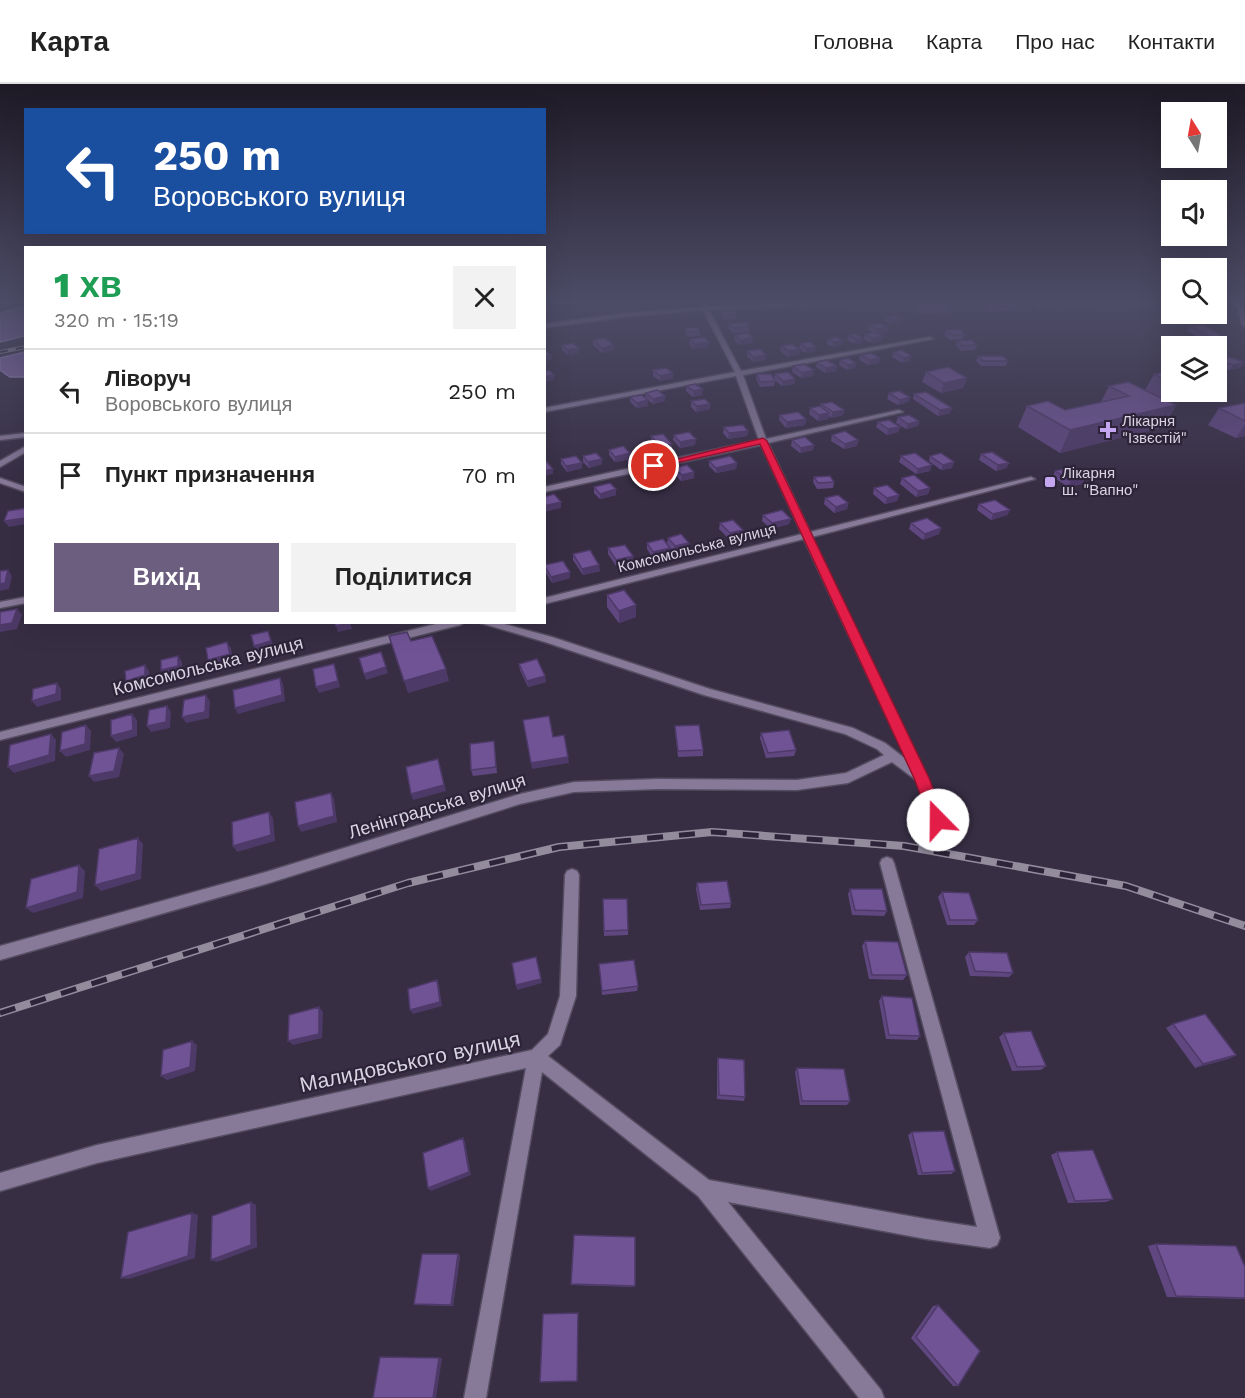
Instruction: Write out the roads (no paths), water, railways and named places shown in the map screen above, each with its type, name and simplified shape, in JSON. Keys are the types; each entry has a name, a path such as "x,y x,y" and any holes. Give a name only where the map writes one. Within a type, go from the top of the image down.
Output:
{"street":[{"path":"734,363 763,441 922,778 938,820"},
{"path":"546,410 794,363"},
{"path":"546,490 899,412"},
{"path":"0,438 24,435"},
{"path":"0,465 24,449"},
{"name":"Комсомольська вулиця","path":"546,600 1031,479"},
{"path":"0,480 24,489"},
{"path":"0,605 24,600"},
{"name":"Комсомольська вулиця","path":"0,735 452,624"},
{"path":"490,624 548,639 708,692 849,730 881,746 922,778"},
{"name":"Ленінградська вулиця","path":"0,953 266,878 520,799 574,787 797,785 848,778 893,756"},
{"path":"705,1189 926,1229 990,1238 887,863"},
{"path":"475,1398 536,1057 554,1039 568,996 572,875"},
{"name":"Малидовського вулиця","path":"0,1182 97,1154 536,1057 705,1189 873,1398"}],"railway":[{"path":"0,1013 408,883 559,847 712,832 904,846 1126,886 1245,926"}],"place":[{"name":"Лікарня \"Ізвєстій\"","path":"1108,430"},
{"name":"Лікарня ш. \"Вапно\"","path":"1050,482"}]}
